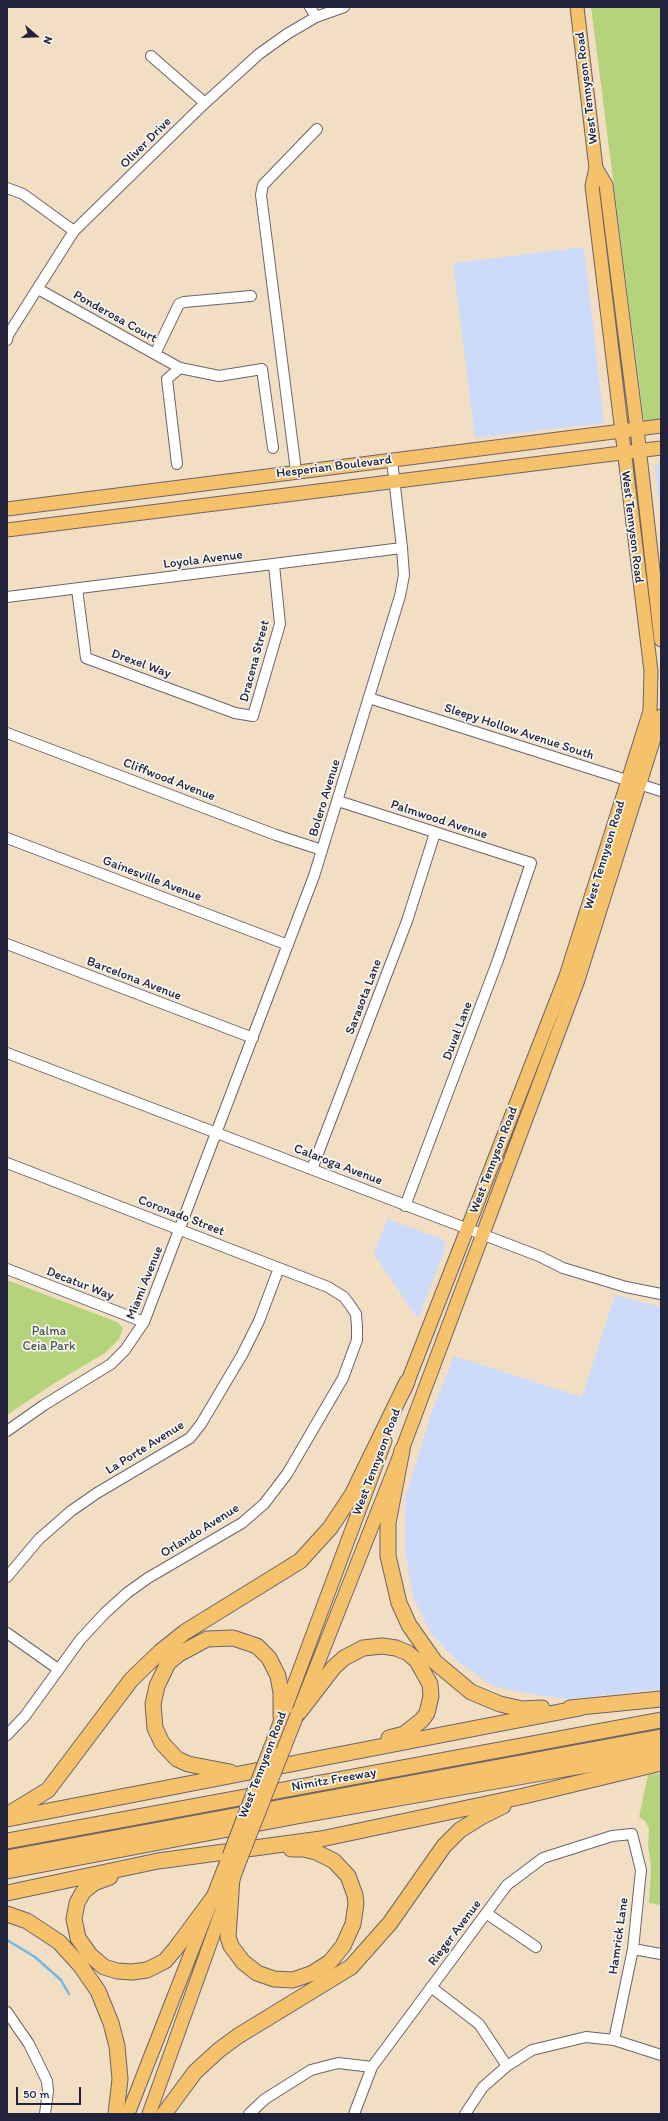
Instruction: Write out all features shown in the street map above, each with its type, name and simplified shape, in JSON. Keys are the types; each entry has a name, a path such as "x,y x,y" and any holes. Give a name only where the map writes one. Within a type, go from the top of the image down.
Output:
{"highway":[{"path":"7,1815 48,1790 131,1680 160,1652 185,1632 282,1574 305,1556 335,1522 352,1495 407,1382"},
{"path":"402,1450 388,1523 388,1556 399,1603 409,1625 422,1645 435,1662 455,1680 471,1692 486,1699 522,1709 580,1708"},
{"path":"238,1774 188,1764 177,1759 162,1742 155,1728 153,1704 157,1686 168,1663 179,1654 207,1639 233,1638 257,1646 269,1658 278,1676 281,1693 281,1717"},
{"path":"297,1715 334,1667 355,1651 363,1648 382,1646 396,1648 408,1653 417,1661 430,1684 431,1696 426,1713 422,1720 404,1734 335,1756"},
{"path":"7,1819 580,1708 661,1699"},
{"name":"Nimitz Freeway","path":"7,1841 661,1720"},
{"path":"7,1858 661,1737"},
{"path":"7,1871 297,1816 661,1752"},
{"path":"237,1855 321,1839 524,1796 661,1764"},
{"path":"164,2114 195,2072 219,2050 238,2036 351,1967 390,1923 440,1852 460,1830 481,1816 524,1796"},
{"path":"7,1893 158,1861 304,1849 326,1856 342,1868 352,1884 356,1904 353,1924 338,1954 322,1968 303,1978 284,1980 264,1977 257,1973 236,1954 228,1937 232,1878"},
{"path":"158,1861 97,1881 86,1889 79,1899 74,1919 78,1938 90,1955 104,1967 117,1971 132,1972 147,1970 160,1963 176,1948 213,1898"},
{"path":"7,1914 27,1921 59,1942 80,1965 98,1991 111,2023 117,2046 120,2079 116,2114"}],"main road":[{"name":"West Tennyson Road","path":"128,2114 213,1898 237,1855 297,1715 402,1450 578,980 634,782 650,711 651,671 623,452 592,186 596,168 577,7"},
{"name":"West Tennyson Road","path":"596,168 606,185 637,429 661,640"},
{"name":"Hesperian Boulevard","path":"7,509 296,471 661,426"},
{"name":"Hesperian Boulevard","path":"7,530 661,448"},
{"name":"West Tennyson Road","path":"149,2114 232,1878 237,1855 281,1717 407,1382 566,976 634,782 661,716"}],"street":[{"path":"310,7 316,17"},
{"name":"Oliver Drive","path":"7,340 8,335 74,231 205,103 273,43 316,17 344,7"},
{"path":"151,56 205,103"},
{"path":"296,471 261,195 263,185 317,129"},
{"path":"7,188 23,194 74,231"},
{"name":"Ponderosa Court","path":"38,289 180,368 219,376 262,369 273,448"},
{"path":"155,354 179,304 184,302 252,296"},
{"path":"177,464 167,379 180,368"},
{"name":"Bolero Avenue","path":"217,1133 322,850 400,596 404,575 392,460"},
{"name":"Loyola Avenue","path":"7,597 402,548"},
{"name":"Dracena Street","path":"253,716 280,624 274,565"},
{"name":"Drexel Way","path":"77,589 86,658 235,713 253,716"},
{"name":"Sleepy Hollow Avenue South","path":"369,698 661,791"},
{"name":"Cliffwood Avenue","path":"7,733 269,832 322,850"},
{"name":"Palmwood Avenue","path":"338,800 435,833 532,863"},
{"name":"Sarasota Lane","path":"312,1169 407,921 435,833"},
{"name":"Gainesville Avenue","path":"7,838 288,945"},
{"name":"Duval Lane","path":"405,1206 498,960 532,863"},
{"name":"Barcelona Avenue","path":"7,944 253,1038"},
{"name":"Calaroga Avenue","path":"7,1054 312,1169 587,1276 626,1287 661,1294"},
{"name":"Miami Avenue","path":"7,1431 44,1405 111,1364 126,1350 144,1322 217,1133"},
{"name":"Coronado Street","path":"7,1163 328,1287 344,1297"},
{"name":"La Porte Avenue","path":"7,1577 39,1539 72,1511 97,1493 190,1438 201,1424 242,1355 259,1321 279,1268"},
{"name":"Decatur Way","path":"7,1270 144,1322"},
{"name":"Orlando Avenue","path":"7,1735 25,1716 80,1640 104,1614 126,1594 148,1578 242,1523 264,1504 278,1486 335,1393 351,1359 357,1340 356,1314 344,1297"},
{"path":"7,1633 58,1669"},
{"name":"Rieger Avenue","path":"354,2114 372,2067 507,1884 543,1858 612,1836 632,1834"},
{"name":"Hamrick Lane","path":"614,2040 633,1949 641,1870 632,1834"},
{"path":"486,1913 536,1947"},
{"path":"633,1949 661,1954"},
{"path":"431,1988 479,2024 507,2066"},
{"path":"7,2012 29,2044 47,2081 48,2091 45,2114"},
{"path":"465,2114 483,2087 507,2066 532,2050 560,2042 586,2037 614,2040 661,2055"},
{"path":"249,2114 265,2099 311,2070 338,2063 372,2067"}],"shaded area":[{"path":"584,247 604,423 475,438 453,263"},
{"path":"661,460 661,519 655,467"},
{"path":"387,1219 440,1238 445,1243 445,1249 418,1319 374,1254"},
{"path":"615,1295 661,1307 661,1689 568,1699 530,1694 493,1686 458,1662 431,1633 413,1597 405,1551 405,1499 432,1411 454,1356 582,1397"}],"green space":[{"path":"591,7 661,7 661,419 644,421"},
{"name":"Palma Ceia Park","path":"7,1280 117,1322 123,1328 119,1339 105,1353 53,1384 7,1415"},
{"path":"661,1773 661,1905 649,1903 651,1866 648,1846 649,1829 646,1822 639,1817 648,1775"}],"waterway":[{"path":"7,1940 35,1957 61,1980 69,1994"}]}
